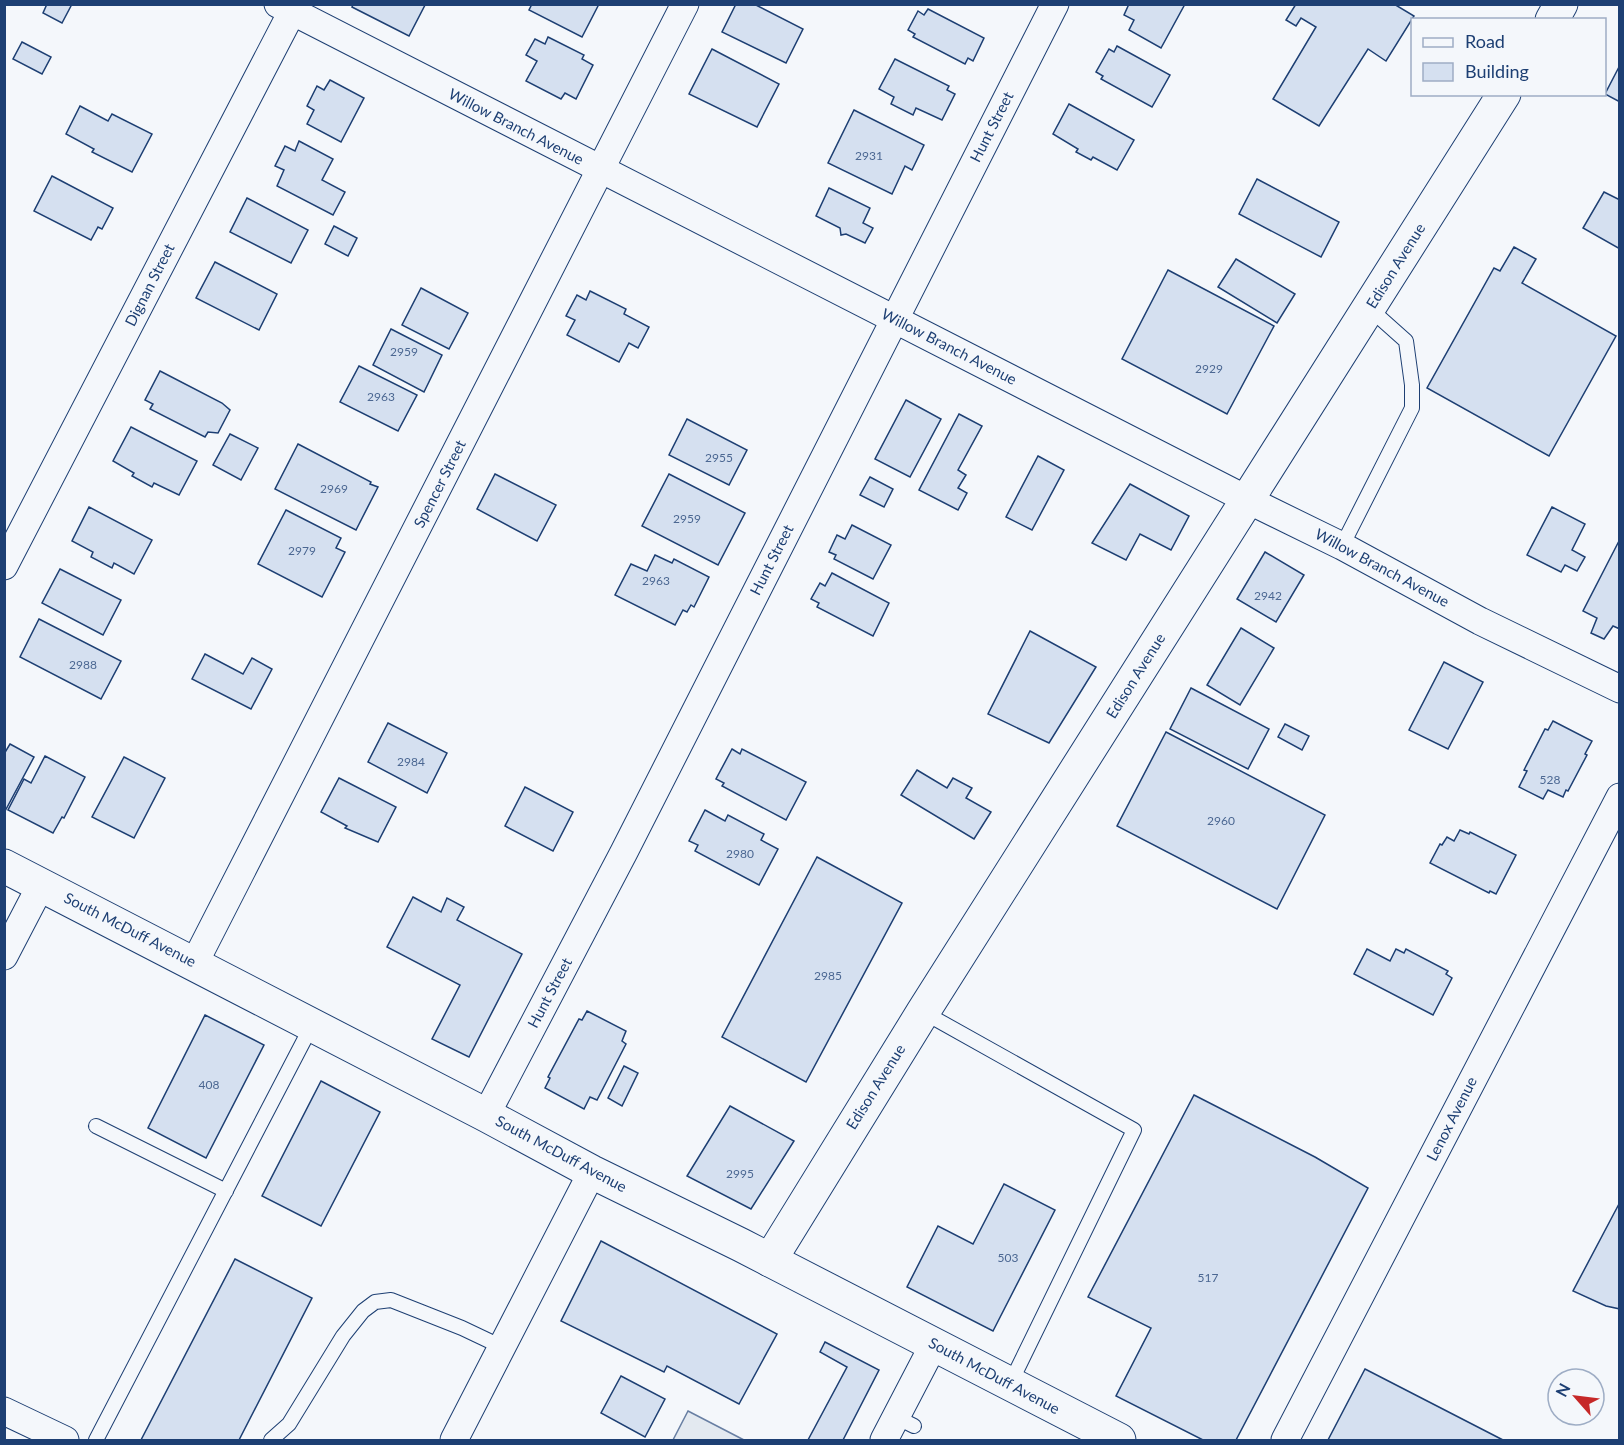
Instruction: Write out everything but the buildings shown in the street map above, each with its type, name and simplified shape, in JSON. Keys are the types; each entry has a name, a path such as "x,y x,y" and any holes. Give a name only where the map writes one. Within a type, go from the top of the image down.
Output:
{"main road":[{"path":"1553,18 1561,4"},
{"name":"Edison Avenue","path":"770,1260 923,1012 1503,96"},
{"name":"South McDuff Avenue","path":"4,866 592,1172 934,1344 1110,1439"}],"street":[{"name":"Spencer Street","path":"194,964 685,4"},
{"name":"Hunt Street","path":"486,1115 624,852 1054,4"},
{"name":"Willow Branch Avenue","path":"289,7 601,170 1342,546 1480,621 1620,689"},
{"name":"Dignan Street","path":"4,566 289,7"},
{"name":"Lenox Avenue","path":"1285,1440 1620,797"},
{"path":"4,956 41,885"},
{"path":"454,1440 592,1172"},
{"path":"884,1440 905,1421 934,1344"},
{"path":"4,1412 65,1440"}],"lane":[{"path":"1342,546 1412,408 1412,385 1406,341 1369,308"},
{"path":"923,1012 1134,1130 1010,1384"},
{"path":"96,1440 312,1025"},
{"path":"96,1126 226,1191"},
{"path":"271,1440 289,1424 343,1336 363,1311 375,1302 391,1300 462,1328 502,1347"}],"shaded area":[{"path":"688,1411 744,1440 673,1440"}]}
